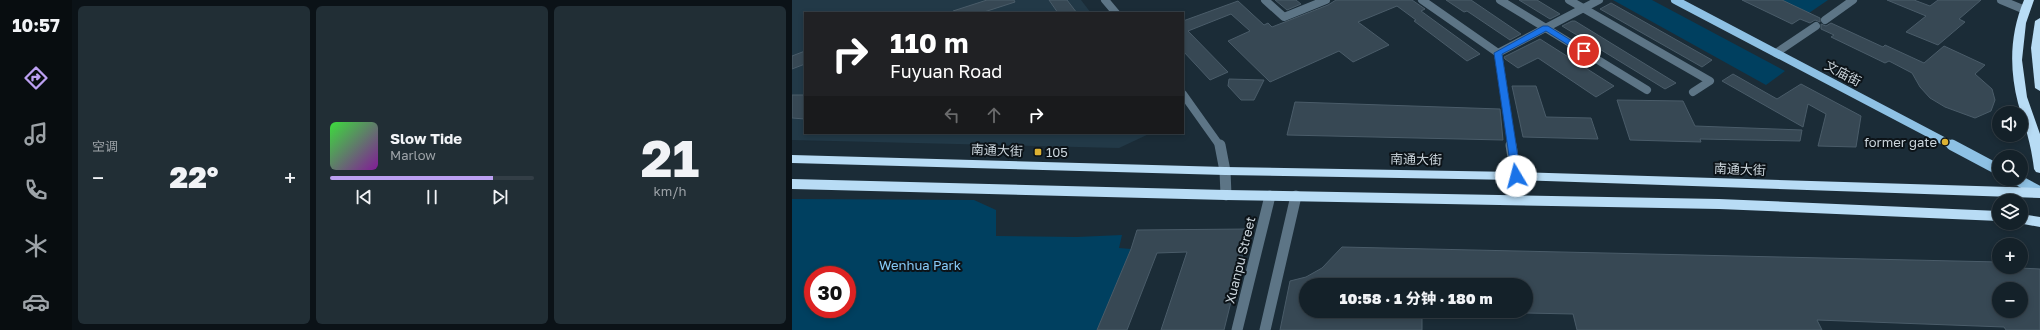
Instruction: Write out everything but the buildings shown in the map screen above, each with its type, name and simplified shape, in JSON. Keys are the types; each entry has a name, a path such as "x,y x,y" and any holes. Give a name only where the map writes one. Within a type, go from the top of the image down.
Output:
{"highway":[{"path":"2027,5 2018,37 2018,65 2022,97 2036,141 2040,169"},
{"path":"2040,21 2036,48 2040,88"},
{"name":"南通大街","path":"792,159 1225,171 1516,176 2040,193"},
{"path":"792,184 1270,196 1719,204 1992,216"},
{"path":"2028,220 2040,222"}],"main road":[{"name":"文庙街","path":"1675,0 1992,166"},
{"path":"2028,186 2040,193"}],"street":[{"path":"1105,0 1115,12"},
{"path":"1265,0 1284,17 1320,1"},
{"path":"1422,0 1498,53 1516,176"},
{"path":"1500,0 1647,90"},
{"path":"1569,0 1710,81 1693,92"},
{"path":"1498,53 1599,0"},
{"path":"1825,20 1853,0"},
{"path":"2001,0 2027,5"},
{"path":"1776,53 1816,26"},
{"path":"1184,95 1200,114 1220,144 1225,171 1226,195"},
{"name":"Xuanpu Street","path":"1237,330 1270,196"},
{"path":"1265,330 1296,196"}],"shaded area":[{"path":"792,0 1081,0 1090,12 804,12 804,134 1149,134 1119,148 792,140"}],"green space":[{"path":"1613,0 1652,0 1785,71 1766,85"},
{"path":"1782,0 1828,0 1809,13"},
{"name":"Wenhua Park","path":"792,199 974,200 996,210 996,236 1077,237 1122,235 1119,248 1131,249 1097,330 792,330"}],"place":[{"name":"former gate","path":"1945,142"},
{"name":"105","path":"1038,152"}],"route":[{"path":"1516,176 1498,53 1546,28 1584,51"}]}
